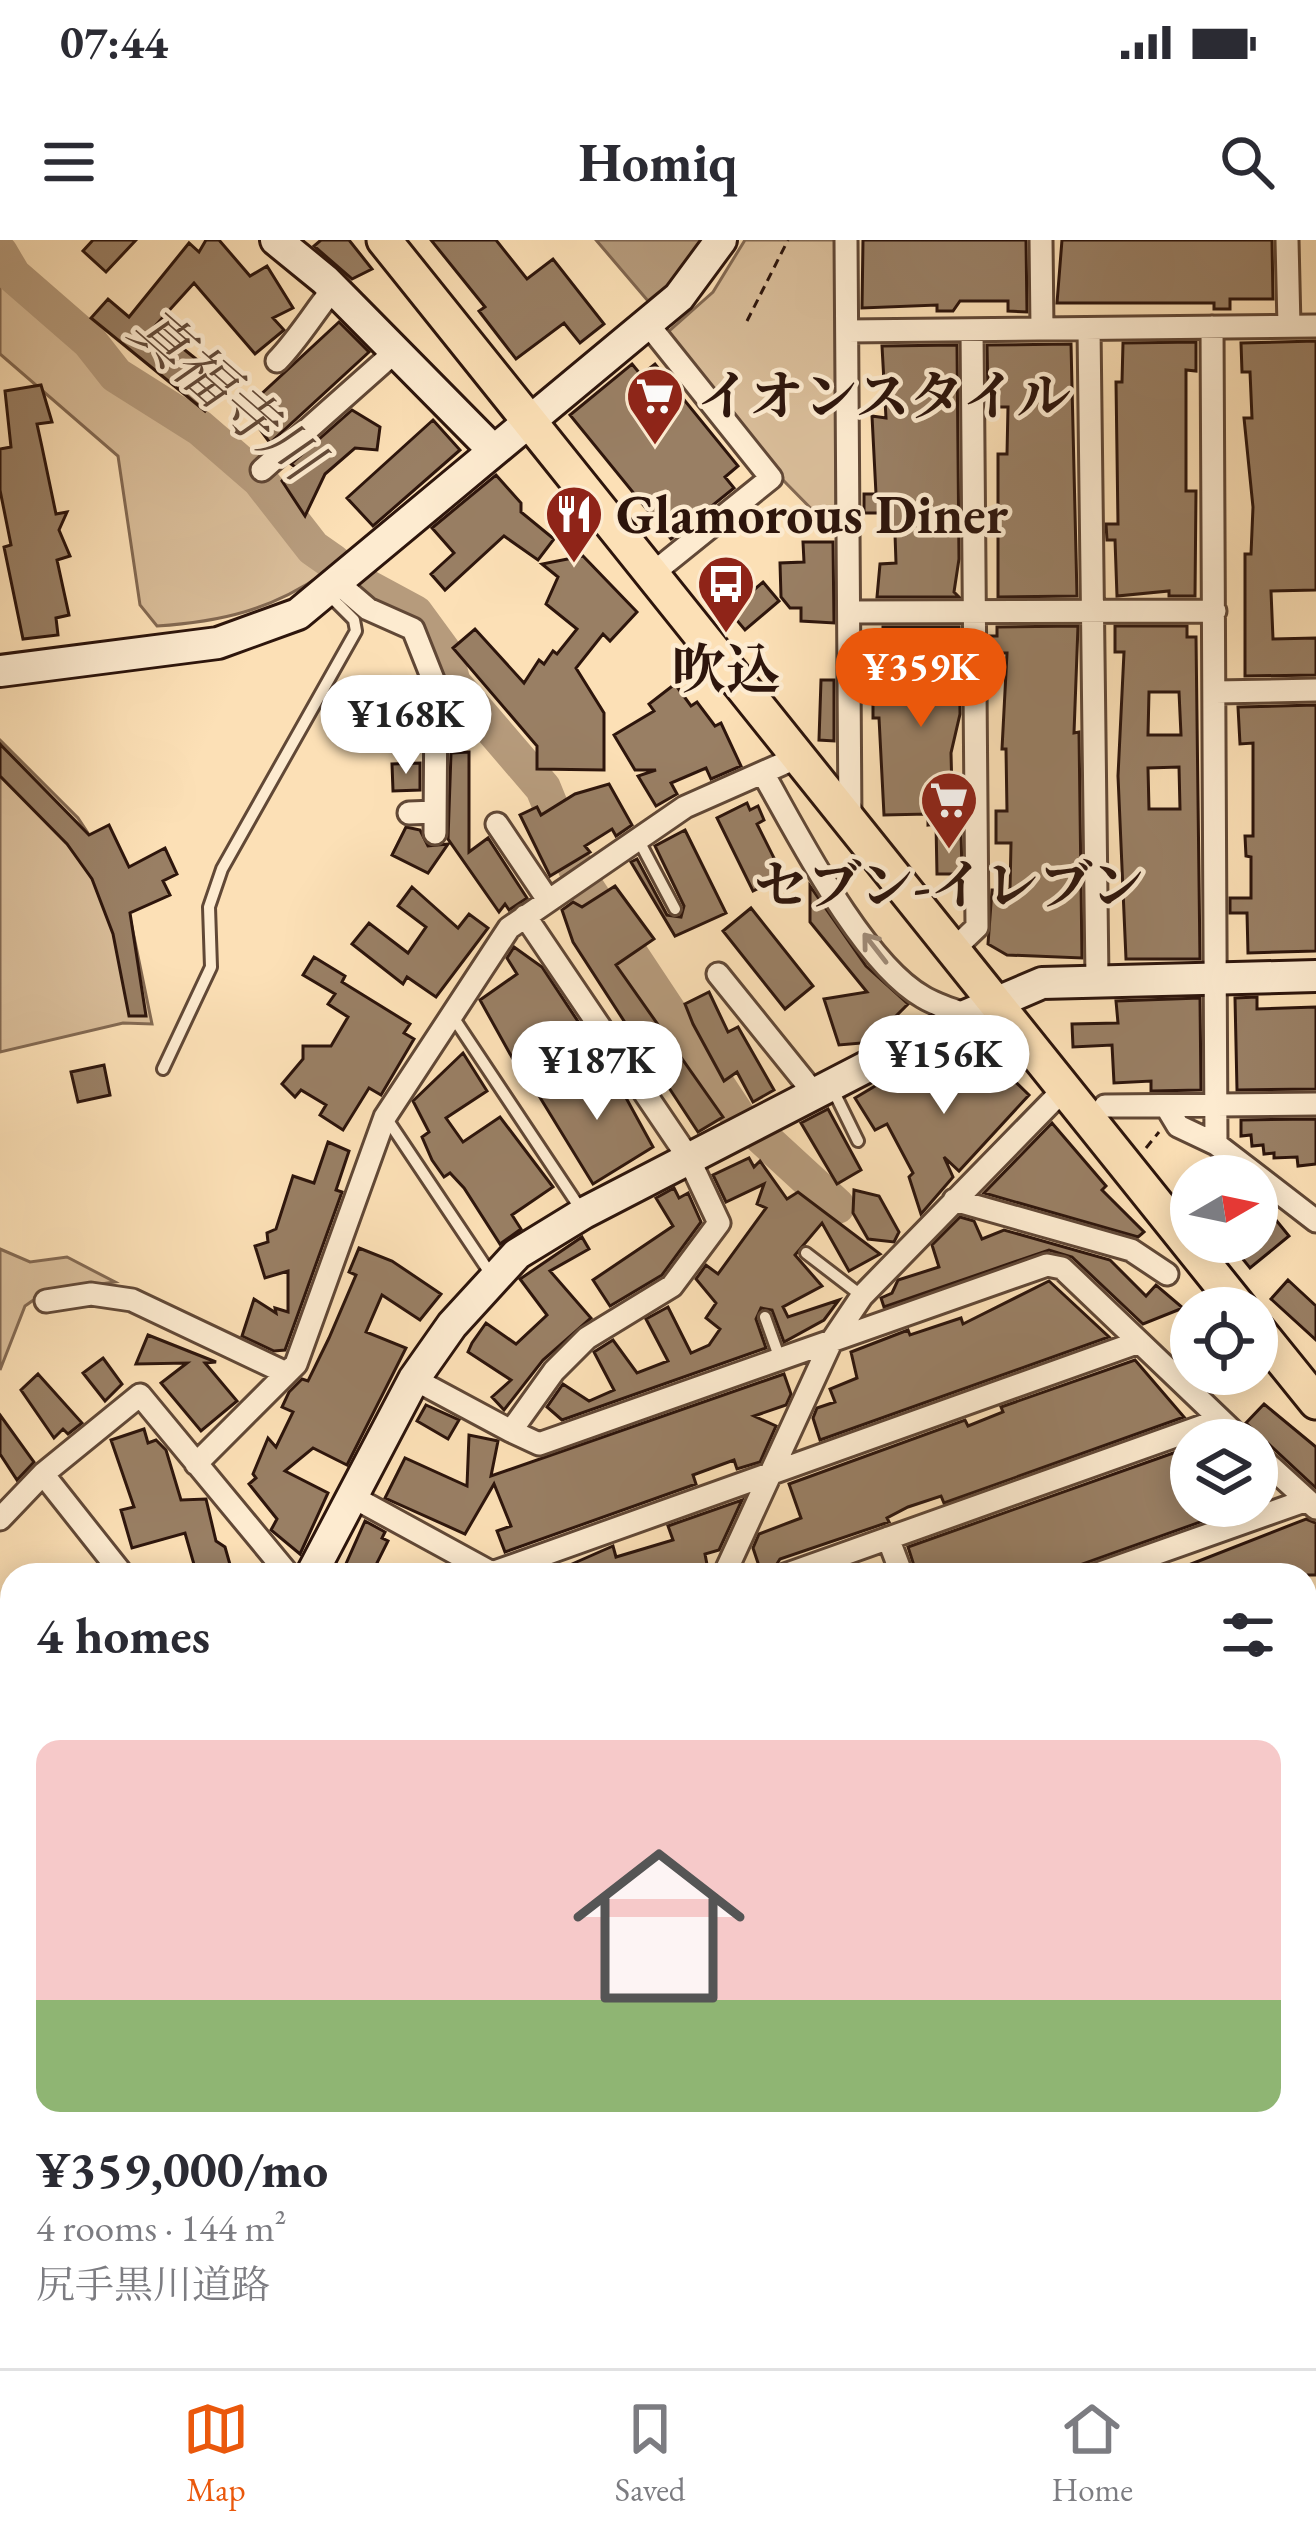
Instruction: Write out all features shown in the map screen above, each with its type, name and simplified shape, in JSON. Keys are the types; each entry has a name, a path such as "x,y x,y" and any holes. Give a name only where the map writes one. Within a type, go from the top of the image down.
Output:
{"main road":[{"path":"384,240 952,950 981,1009 1064,1089 1223,1287"},
{"path":"1278,1355 1316,1402"}],"street":[{"path":"276,240 334,288 491,448"},
{"path":"0,671 218,644 298,614 334,589 491,448 647,322 701,274 721,240"},
{"path":"846,240 850,822"},
{"path":"1041,240 1042,329"},
{"path":"1287,240 1289,326"},
{"path":"277,361 334,288"},
{"path":"647,322 771,478 652,574"},
{"path":"847,332 1316,326"},
{"path":"1212,327 1220,1106 1216,1144"},
{"path":"1089,328 1097,979"},
{"path":"952,950 976,927 972,330"},
{"path":"262,470 396,351"},
{"path":"334,589 413,629 436,687 435,823 409,813"},
{"path":"850,612 1215,611"},
{"path":"1216,692 1316,690"},
{"path":"196,1463 296,1364 386,1117 509,928 685,807 764,776 798,757"},
{"path":"764,776 820,875 899,980 923,997 981,1009"},
{"path":"497,824 548,900"},
{"path":"511,1431 554,1371 587,1338 672,1286 719,1223 688,1157 525,916"},
{"path":"718,974 822,1089"},
{"path":"317,1563 414,1379 492,1276 584,1213 981,1009 1042,983 1316,976"},
{"path":"730,1563 831,1342 862,1296 1064,1089"},
{"path":"1105,1106 1316,1104"},
{"path":"1166,1106 1178,1126 1216,1144 1316,1221"},
{"path":"954,1201 1132,1250 1167,1274"},
{"path":"414,1379 539,1444 1047,1265 1062,1268 1219,1419"},
{"path":"46,1301 91,1294 133,1300 286,1373"},
{"path":"523,1563 1138,1342"},
{"path":"0,1519 44,1474 140,1395 279,1563"},
{"path":"818,1563 1170,1438"},
{"path":"1132,1563 1311,1504 1278,1473"},
{"path":"44,1474 114,1563"},
{"path":"352,1497 472,1563"},
{"path":"888,1538 897,1563"}],"lane":[{"path":"163,1069 211,967 209,907 222,868 356,631 334,589"},
{"path":"638,839 675,909"},
{"path":"452,1014 584,1213"},
{"path":"822,1089 858,1141"},
{"path":"386,1117 492,1276"},
{"path":"806,1253 862,1296"},
{"path":"765,1317 781,1361"}],"path":[{"path":"748,321 788,240"},
{"path":"1143,1153 1160,1131"}],"shaded area":[{"path":"596,240 704,240 673,281 648,301"},
{"path":"745,240 835,240 836,534 782,479 667,333 713,292"},
{"path":"0,261 117,383 200,434 256,485 324,563 323,574 284,597 244,612 157,626 140,605 118,456 0,354"},
{"path":"0,740 78,818 124,888 152,1024 123,1023 0,1052"},
{"path":"0,1249 30,1262 67,1257 115,1282 45,1292 25,1306 0,1370"}],"building":[{"path":"93,240 136,240 106,272 83,251"},
{"path":"206,240 219,240 250,276 267,266 293,308 273,318 284,330 255,354 194,283 155,326 226,383 205,411 91,318 108,299 129,317 189,243 199,252"},
{"path":"321,240 349,240 372,269 352,279 314,246"},
{"path":"431,240 496,240 527,279 553,259 604,324 580,343 564,323 516,359 479,311 485,307"},
{"path":"863,240 1026,240 1027,312 1008,311 1008,301 960,301 953,311 937,311 937,305 862,308"},
{"path":"1062,240 1272,240 1273,299 1230,299 1230,309 1214,309 1214,303 1057,303"},
{"path":"339,322 369,352 270,443 245,409"},
{"path":"1316,341 1316,590 1271,591 1273,639 1316,638 1316,675 1245,676 1245,554 1251,554 1253,507 1244,418 1252,418 1250,372 1242,372 1241,343"},
{"path":"1196,342 1196,371 1186,370 1186,491 1196,491 1195,596 1169,596 1169,591 1117,596 1115,540 1107,540 1106,524 1118,524 1116,382 1122,382 1123,343"},
{"path":"1071,344 1077,596 998,597 998,454 1007,454 1008,407 993,407 993,397 988,397 987,345"},
{"path":"957,345 959,559 954,592 959,597 877,597 880,564 896,563 895,534 882,534 883,513 864,513 864,494 876,494 872,416 886,418 882,346"},
{"path":"632,364 641,375 655,364 738,466 725,477 734,488 671,539 570,415"},
{"path":"41,385 52,422 37,424 56,514 67,512 59,530 70,556 57,560 69,615 56,618 58,635 23,639 4,547 11,545 0,490 0,449 11,447 5,391"},
{"path":"352,410 380,427 377,450 355,448 325,474 305,516 282,481 295,467 291,464"},
{"path":"433,420 460,450 373,526 347,498"},
{"path":"496,475 521,503 521,512 554,539 538,560 504,536 445,590 431,574 454,553 432,528"},
{"path":"803,542 833,542 834,623 801,621 801,608 790,608 781,597 780,563 804,562"},
{"path":"583,556 637,612 610,641 603,634 576,668 604,713 604,770 537,769 537,746 453,648 475,629 524,683 539,660 544,664 553,651 557,654 577,629 546,604 558,577 542,564"},
{"path":"763,582 779,601 745,630 729,611"},
{"path":"1078,626 1074,733 1079,732 1082,958 1007,955 988,944 992,890 1010,890 1011,843 996,843 996,811 1007,811 1006,749 1002,749 1007,653 990,653 990,636 997,636 997,627"},
{"path":"1115,626 1187,626 1187,637 1196,637 1200,959 1126,959 1118,776 1124,652 1115,652","holes":["1149,692 1179,692 1181,735 1148,735","1179,767 1180,809 1149,809 1148,768"]},
{"path":"883,627 959,627 960,714 951,753 953,831 961,831 962,874 937,874 936,824 928,825 928,814 884,815 879,718 873,718 873,696 883,697"},
{"path":"821,680 834,680 834,741 819,740"},
{"path":"675,684 691,706 697,702 715,726 721,723 741,766 711,779 706,768 671,783 677,794 656,806 638,776 656,770 635,770 614,735 654,711 649,704"},
{"path":"1316,705 1316,951 1248,953 1247,913 1230,913 1230,898 1251,898 1251,857 1246,856 1245,836 1253,836 1253,743 1240,744 1238,707"},
{"path":"462,708 482,733 462,749 451,734 451,717"},
{"path":"0,744 89,835 109,825 129,867 165,848 177,874 163,881 170,895 130,913 146,1016 129,1016 113,934 92,879 67,844 0,776"},
{"path":"469,752 469,852 488,838 527,898 509,910 505,904 499,912 448,839 451,753"},
{"path":"420,763 420,790 393,791 392,764"},
{"path":"609,784 632,825 616,836 612,829 585,846 590,852 550,876 520,815 537,807 541,815 575,794"},
{"path":"747,803 750,810 758,806 764,820 757,824 783,876 753,891 717,818"},
{"path":"406,827 420,830 428,846 448,844 428,873 392,855"},
{"path":"685,830 726,913 675,936 631,862 637,859 667,915 681,917 684,906 655,846"},
{"path":"615,886 654,939 616,965 723,1117 698,1132 654,1065 661,1060 641,1034 635,1038 573,942 562,910 573,902 582,907"},
{"path":"810,886 866,966 908,1004 890,1022 890,1033 873,1042 839,1045 824,999 867,992 810,922"},
{"path":"412,887 458,928 469,914 488,928 436,997 407,977 403,984 352,944 369,923 408,953 426,927 398,906"},
{"path":"751,908 813,986 785,1009 723,931"},
{"path":"514,947 542,967 585,1032 581,1035 585,1042 554,1064 546,1052 519,1070 480,1000 517,974 507,958"},
{"path":"314,957 345,976 342,982 410,1024 404,1033 414,1039 381,1095 369,1088 343,1130 320,1115 326,1105 301,1090 295,1097 282,1084 303,1059 303,1046 331,1046 348,1017 328,1004 335,994 303,975"},
{"path":"709,992 728,1032 738,1027 774,1090 753,1102 737,1072 724,1081 685,1004"},
{"path":"1257,997 1257,1009 1316,1007 1316,1089 1237,1090 1235,998"},
{"path":"1200,998 1201,1090 1151,1091 1151,1081 1114,1083 1112,1045 1073,1047 1072,1024 1118,1023 1116,1001"},
{"path":"989,1044 999,1066 1029,1095 959,1171 944,1157 953,1177 921,1214 909,1177 913,1173 887,1124 875,1130 855,1098 892,1076 902,1088"},
{"path":"463,1053 487,1091 446,1118 463,1142 500,1117 553,1187 512,1215 521,1229 500,1244 464,1188 450,1173 444,1177 432,1160 422,1137 429,1132 413,1101"},
{"path":"104,1065 110,1095 78,1102 71,1072"},
{"path":"608,1065 653,1147 593,1184 536,1091 555,1078 567,1095"},
{"path":"828,1109 861,1170 837,1184 801,1123"},
{"path":"1316,1119 1316,1164 1298,1166 1297,1157 1264,1154 1263,1145 1252,1146 1251,1135 1241,1136 1241,1120"},
{"path":"1052,1123 1106,1186 1102,1190 1144,1232 1138,1237 984,1193"},
{"path":"328,1142 349,1151 336,1190 342,1192 285,1350 274,1351 242,1336 254,1299 276,1313 275,1308 288,1312 288,1271 265,1278 255,1246 268,1242 267,1233 276,1229 293,1176 314,1183"},
{"path":"749,1158 754,1167 760,1161 787,1199 798,1192 880,1254 849,1271 822,1223 795,1255 822,1286 783,1307 788,1317 839,1300 824,1320 784,1342 772,1310 761,1308 756,1319 766,1348 562,1420 547,1407 563,1384 589,1401 614,1390 594,1352 613,1340 637,1373 668,1361 646,1319 668,1307 691,1353 709,1345 720,1329 706,1318 716,1303 696,1279 706,1265 718,1274 766,1208 757,1204 764,1184 726,1202 713,1175"},
{"path":"674,1188 679,1198 688,1193 701,1222 662,1275 610,1306 593,1280 673,1226 656,1198"},
{"path":"854,1190 879,1196 899,1232 894,1242 868,1239 853,1213"},
{"path":"960,1217 974,1221 982,1239 1004,1230 1110,1260 1146,1296 1156,1285 1170,1297 1170,1313 1143,1324 1072,1257 1049,1250 884,1307 881,1298 892,1293 898,1280 939,1267 932,1245"},
{"path":"1278,1222 1289,1236 1278,1245"},
{"path":"582,1237 589,1249 550,1271 591,1318 543,1360 504,1410 492,1397 511,1380 468,1352 472,1343 486,1323 516,1344 547,1315 520,1279"},
{"path":"359,1248 392,1261 441,1294 420,1320 382,1295 366,1332 406,1348 347,1465 313,1448 285,1471 328,1493 300,1554 271,1530 277,1519 249,1484 256,1478 253,1474 268,1438 276,1447 293,1412 282,1407 289,1392 302,1379 308,1381 329,1338 356,1275 349,1272"},
{"path":"1288,1280 1316,1306 1316,1340 1278,1305 1278,1291"},
{"path":"1049,1281 1109,1337 820,1440 813,1418 817,1408 835,1402 830,1389 857,1378 851,1352 908,1330 910,1335 961,1318 963,1324"},
{"path":"148,1335 216,1362 205,1363 237,1401 201,1431 161,1383 187,1363 136,1364"},
{"path":"103,1358 122,1384 105,1401 83,1373"},
{"path":"1135,1360 1184,1417 944,1503 941,1496 908,1507 887,1518 889,1522 778,1563 758,1563 753,1548 759,1534 801,1518 789,1484 965,1420 968,1426 1003,1412 1001,1407"},
{"path":"38,1374 82,1423 68,1434 63,1429 54,1438 21,1390"},
{"path":"784,1374 791,1394 786,1405 754,1416 776,1426 760,1462 737,1469 734,1460 693,1475 696,1484 505,1552 497,1531 511,1526 494,1484 465,1534 385,1498 405,1458 467,1486 469,1435 498,1441 491,1476"},
{"path":"1264,1404 1316,1447 1316,1488 1278,1453 1278,1419 1250,1419"},
{"path":"426,1405 459,1420 448,1439 417,1421"},
{"path":"0,1415 34,1462 17,1480 0,1454"},
{"path":"144,1429 148,1443 156,1440 166,1450 181,1500 206,1499 216,1541 225,1547 230,1563 194,1563 185,1533 132,1548 121,1510 134,1507 111,1440"},
{"path":"1170,1454 1170,1527 1186,1527 1086,1563 913,1563 908,1547"},
{"path":"742,1500 719,1550 705,1554 707,1563 574,1563 613,1546 616,1557 673,1540 668,1526"},
{"path":"1306,1519 1316,1523 1316,1563 1194,1563"},
{"path":"365,1521 385,1532 382,1538 388,1541 377,1563 346,1563"}],"waterway":[{"name":"真福寺川","path":"0,253 13,275 90,342 116,375 200,428 260,480 313,548 333,562"},
{"name":"真福寺川","path":"365,586 415,613 445,654 453,683 543,788 577,871"},
{"name":"真福寺川","path":"585,886 737,1115"},
{"name":"真福寺川","path":"762,1137 837,1206"}],"place":[{"name":"イオンスタイル","path":"655,447"},
{"name":"Glamorous Diner","path":"574,565"},
{"name":"吹込","path":"726,635"},
{"name":"セブン-イレブン","path":"949,851"}]}
